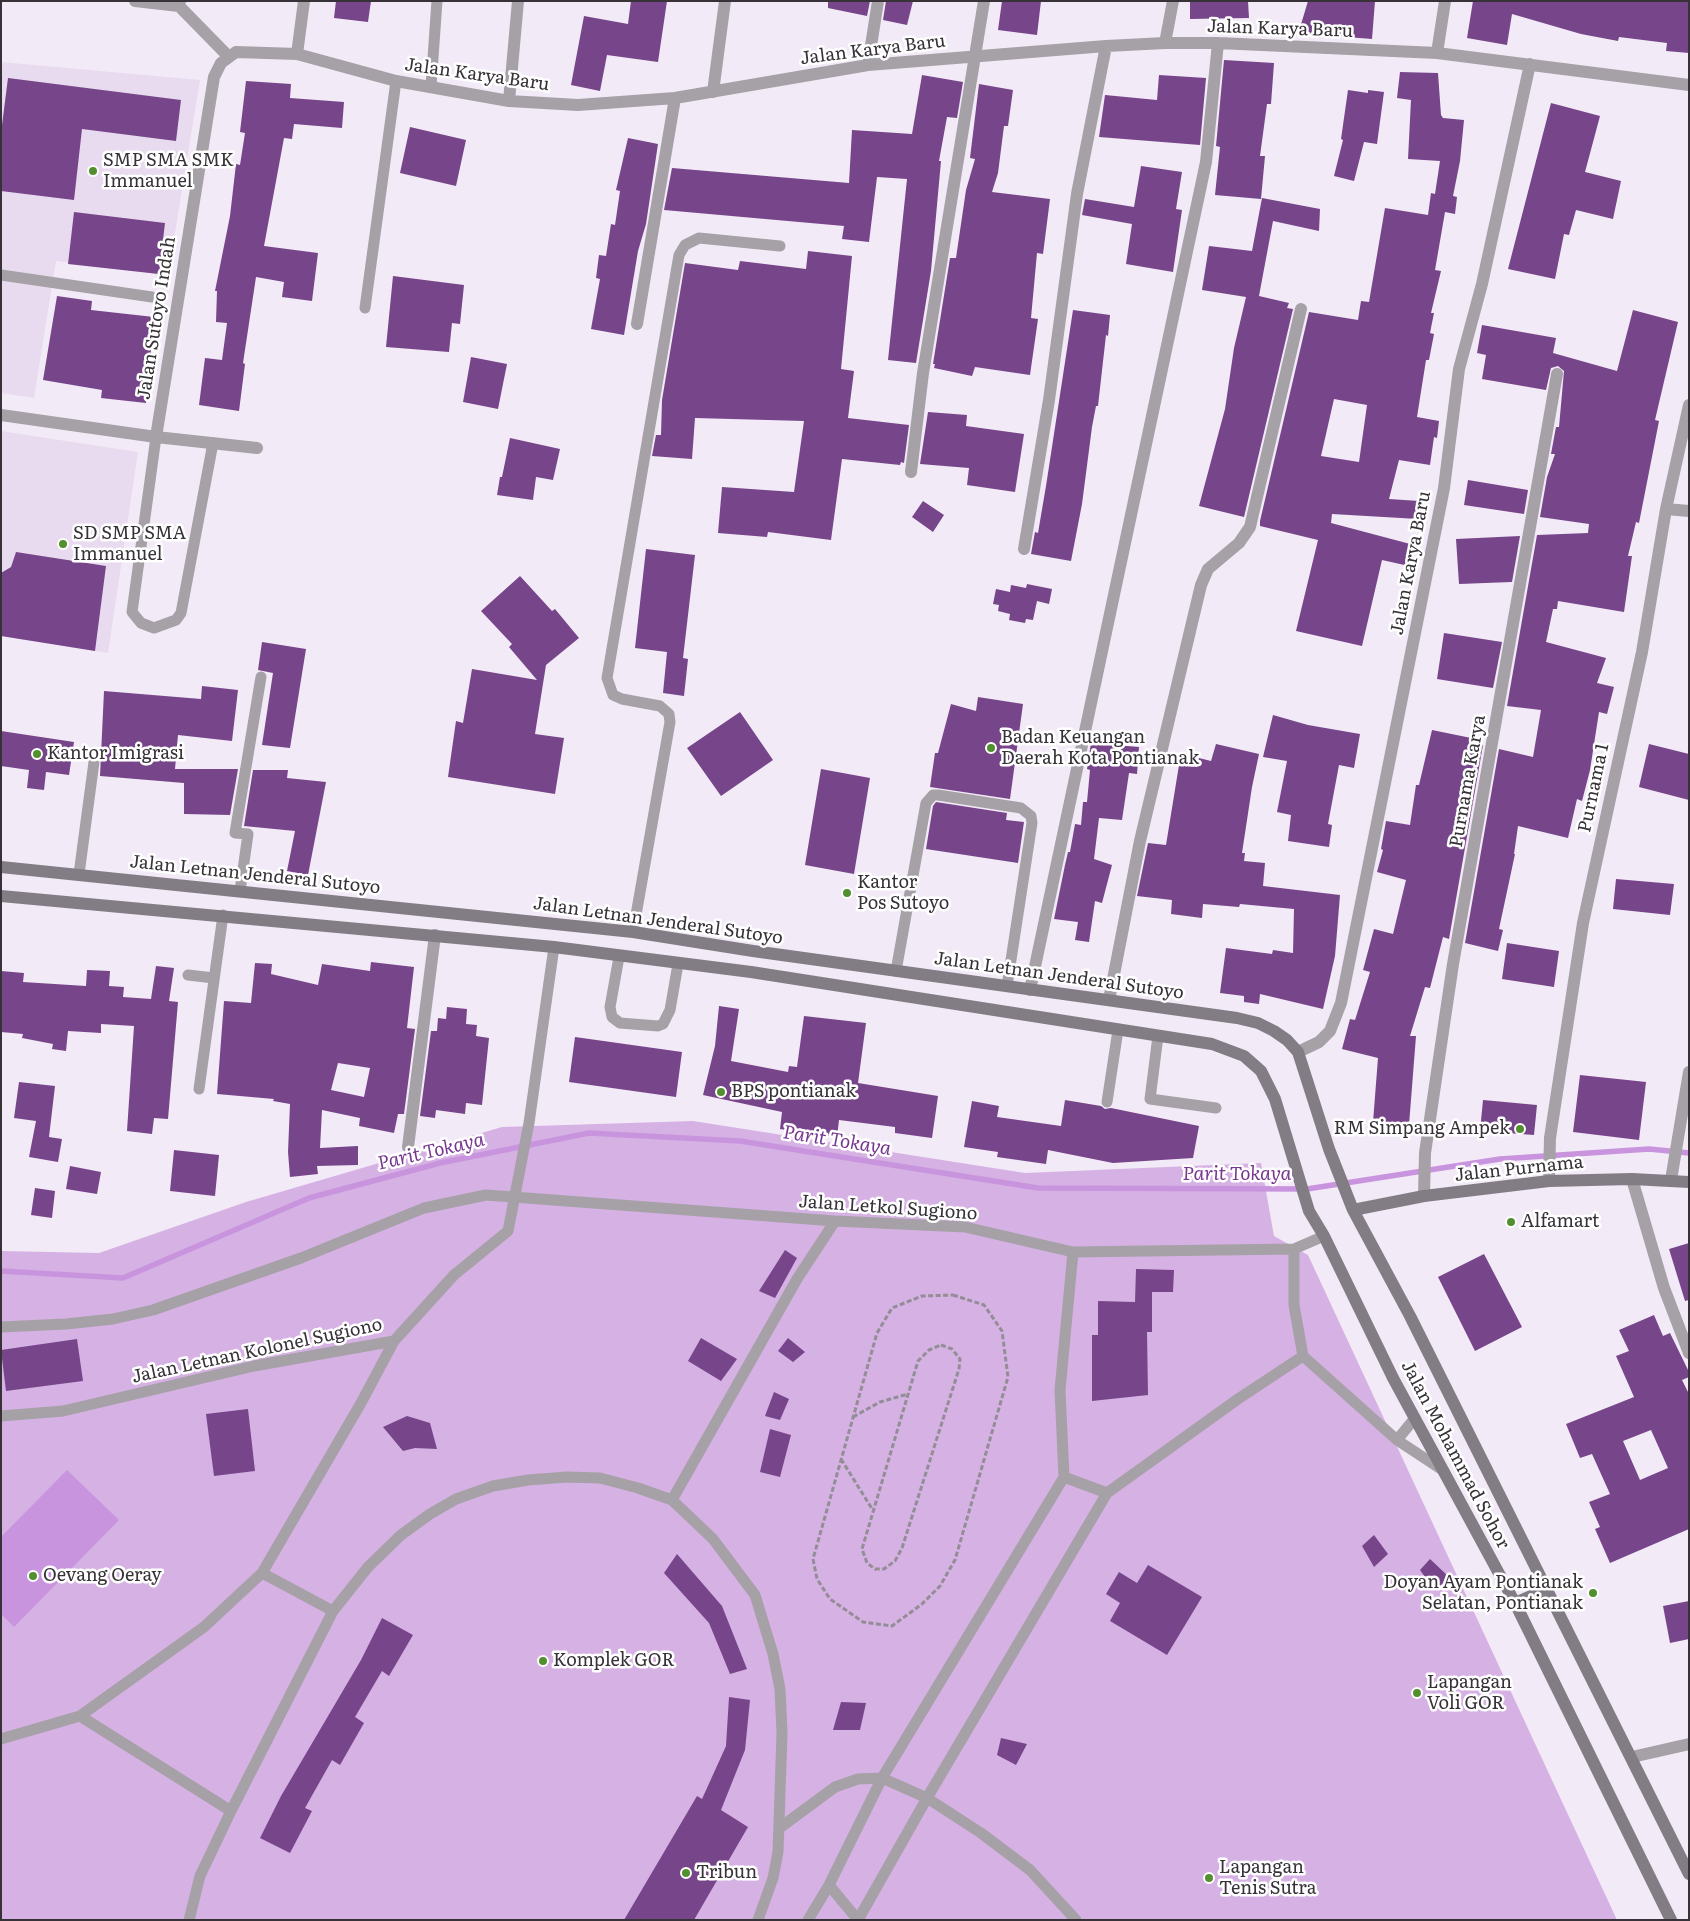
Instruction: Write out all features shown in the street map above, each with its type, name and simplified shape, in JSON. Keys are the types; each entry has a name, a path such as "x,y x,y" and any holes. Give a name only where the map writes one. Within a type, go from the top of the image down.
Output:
{"street":[{"path":"135,1 180,4 228,56"},
{"path":"297,54 304,1"},
{"path":"509,101 518,1"},
{"path":"712,92 725,1"},
{"path":"868,64 878,1"},
{"path":"911,472 923,373 984,1"},
{"path":"1165,43 1173,1"},
{"path":"1437,53 1445,1"},
{"name":"Jalan Karya Baru","path":"228,56 236,52 297,54 396,81 509,101 578,105 674,98 868,64 974,55 1165,43 1218,43 1437,53 1689,85"},
{"path":"1030,990 1206,162 1218,43"},
{"path":"1024,549 1049,400 1077,194 1106,46"},
{"name":"Jalan Sutoyo Indah","path":"156,437 214,77 221,63 228,56"},
{"name":"Jalan Karya Baru","path":"1298,1052 1319,1042 1330,1031 1341,1003 1444,488 1459,369 1482,284 1530,64"},
{"path":"637,324 674,98"},
{"path":"1109,1000 1140,841 1201,585 1208,569 1240,543 1250,527 1301,309"},
{"name":"Purnama Karya","path":"1424,1196 1425,1153 1453,964 1558,374"},
{"name":"Purnama 1","path":"1549,1181 1550,1138 1583,923 1642,652 1666,509 1689,405"},
{"path":"1,416 156,437 257,448"},
{"path":"1666,509 1689,511"},
{"name":"Jalan Letnan Jenderal Sutoyo","path":"1,867 633,932 753,951 1237,1018 1258,1023 1287,1040 1298,1052"},
{"path":"1,896 554,947 619,957 751,972 1158,1036"},
{"path":"408,1147 436,935"},
{"path":"751,972 753,951"},
{"name":"Jalan Mohammad Sohor","path":"1158,1036 1228,1048 1253,1063 1266,1080 1275,1100 1309,1211 1324,1236 1415,1418 1516,1603 1671,1920"},
{"name":"Jalan Mohammad Sohor","path":"1298,1052 1329,1149 1351,1205 1410,1316 1547,1589 1636,1756 1689,1874"},
{"path":"1671,1180 1689,1072"},
{"path":"1632,1179 1664,1288 1689,1353"},
{"name":"Jalan Purnama","path":"1351,1205 1549,1181 1632,1179 1689,1182"},
{"path":"1516,1603 1547,1589"},
{"path":"1636,1756 1689,1744"}],"lane":[{"path":"431,86 437,1"},
{"path":"365,308 396,81"},
{"path":"633,932 670,722 669,714 660,706 622,699 613,694 607,678 679,255 686,245 698,238 780,246"},
{"path":"1,275 152,297"},
{"path":"156,437 132,612 141,623 154,628 176,620 181,613 213,443"},
{"path":"240,891 248,834 234,832 261,677"},
{"path":"79,874 94,762"},
{"path":"896,971 926,803 933,795 938,795 1021,808 1031,816 1032,823 1007,986"},
{"path":"199,1089 223,915"},
{"path":"514,1196 528,1123 554,947"},
{"path":"619,957 610,1007 612,1017 620,1023 658,1026 663,1024 670,1010 678,964"},
{"path":"188,975 214,978"},
{"path":"1107,1102 1118,1030"},
{"path":"1158,1036 1150,1099 1216,1108"},
{"name":"Jalan Letkol Sugiono","path":"1,1327 66,1324 113,1319 153,1310 301,1258 424,1208 486,1194 835,1222 965,1227 1073,1252 1294,1249 1324,1236"},
{"name":"Jalan Letnan Kolonel Sugiono","path":"1,1416 64,1411 254,1366 394,1341 454,1275 508,1231 514,1196"},
{"path":"672,1500 797,1279 835,1222"},
{"path":"1294,1249 1294,1305 1303,1356 1397,1440 1444,1471"},
{"path":"808,1920 828,1885 882,1778 1064,1477 1060,1390 1073,1252"},
{"path":"1,1739 80,1716 204,1627 262,1573 361,1403 394,1341"},
{"path":"828,1885 858,1920 927,1798 1107,1493 1238,1399 1303,1356"},
{"path":"1397,1440 1415,1418"},
{"path":"189,1920 200,1876 332,1611 368,1567 400,1535 456,1499 493,1486 528,1480 567,1477 600,1478 638,1488 672,1500 713,1539 756,1594 766,1624 780,1689 781,1827 772,1878 758,1920"},
{"path":"1064,1477 1107,1493"},
{"path":"262,1573 332,1611"},
{"path":"80,1716 231,1811"},
{"path":"781,1827 835,1787 858,1779 882,1778 927,1798 981,1833 1030,1870 1076,1920"}],"path":[{"path":"953,1295 984,1305 1002,1331 1008,1377 955,1560 940,1586 922,1604 892,1626 863,1622 830,1599 817,1579 813,1559 841,1459 876,1333 892,1308 922,1296 953,1295"},
{"path":"941,1346 952,1349 960,1359 960,1369 902,1548 895,1561 884,1569 875,1569 867,1563 862,1549 874,1513 918,1361 929,1350 941,1346"},
{"path":"852,1418 880,1402 908,1394"},
{"path":"841,1459 874,1513"}],"shaded area":[{"name":"SMP SMA SMK Immanuel","path":"1,62 200,80 168,276 56,261 34,398 1,393"},
{"name":"SD SMP SMA Immanuel","path":"1,431 138,452 108,653 1,636"},
{"path":"693,1121 1025,1173 1261,1163 1274,1236 1308,1255 1617,1920 1,1920 1,1251 99,1253 246,1202 502,1127"},
{"name":"Oevang Oeray","path":"67,1470 119,1520 14,1627 1,1614 1,1537"}],"building":[{"path":"336,1 371,1 368,22 334,18"},
{"path":"631,1 667,1 658,62 607,55 600,91 571,85 584,16 628,24"},
{"path":"828,1 870,1 867,16 828,8"},
{"path":"886,1 913,1 907,25 883,20"},
{"path":"1002,1 1041,1 1037,35 998,30"},
{"path":"1190,1 1248,1 1249,18 1190,19"},
{"path":"1308,1 1375,1 1372,39 1321,35 1320,38 1299,31"},
{"path":"1473,1 1689,1 1689,53 1666,51 1667,43 1619,37 1618,41 1581,34 1512,14 1507,45 1467,38"},
{"path":"1224,60 1274,63 1271,104 1267,104 1260,156 1265,156 1261,199 1215,195 1220,147 1216,146"},
{"path":"1400,72 1438,73 1441,115 1443,118 1464,120 1460,161 1453,196 1457,197 1455,214 1445,212 1435,270 1441,271 1431,313 1434,313 1430,333 1434,334 1429,360 1426,360 1417,417 1439,421 1437,438 1434,437 1430,465 1399,460 1389,499 1419,501 1418,519 1332,514 1331,523 1414,545 1409,566 1382,560 1362,646 1296,631 1318,540 1260,526 1260,521 1309,312 1358,320 1361,301 1369,302 1385,208 1428,215 1431,193 1435,194 1440,161 1408,159 1411,100 1397,98","holes":["1334,399 1367,405 1359,462 1321,456"]},
{"path":"922,75 963,82 957,118 947,117 939,161 941,161 931,271 916,363 888,360 907,179 877,177 869,242 842,239 844,226 664,210 672,168 849,183 852,130 912,134"},
{"path":"1159,75 1206,78 1200,145 1099,137 1105,95 1157,100"},
{"path":"8,78 181,100 176,141 82,129 74,200 1,191 1,133"},
{"path":"246,81 291,84 290,98 344,102 342,128 294,124 292,139 284,138 264,246 318,253 312,301 282,297 284,282 256,277 243,363 245,364 239,411 199,405 205,358 222,360 227,323 216,322 217,291 215,291 230,216 236,164 240,165 245,133 240,132"},
{"path":"979,84 1013,90 1008,126 1004,126 998,173 992,192 1050,199 1043,254 1037,253 1031,318 1038,319 1030,375 975,367 972,376 934,368 935,364 933,364 950,258 956,258 966,190 975,159 970,158"},
{"path":"1348,90 1368,93 1368,90 1384,92 1377,144 1364,142 1354,181 1334,176 1343,140 1341,139"},
{"path":"1551,103 1600,116 1585,172 1621,181 1613,219 1576,210 1569,235 1564,234 1555,279 1508,269"},
{"path":"410,127 466,140 456,186 400,173"},
{"path":"628,138 658,144 646,224 638,251 624,335 591,329 600,279 596,278 599,255 606,256 611,224 615,225 620,191 616,190"},
{"path":"1141,166 1182,172 1176,209 1182,210 1173,272 1126,264 1132,224 1082,215 1085,199 1134,207"},
{"path":"1262,198 1320,209 1319,231 1273,221 1259,296 1289,303 1287,308 1293,309 1244,517 1199,506 1225,409 1234,348 1246,297 1202,290 1209,246 1252,251"},
{"path":"74,212 165,223 159,274 68,264"},
{"path":"808,251 852,256 841,369 854,371 848,418 909,425 904,463 901,462 900,465 842,459 831,540 768,532 767,537 718,533 722,487 794,492 804,421 695,418 692,459 652,456 656,435 661,435 662,400 685,263 738,270 740,261 806,269"},
{"path":"393,276 464,285 460,324 452,323 449,352 386,347"},
{"path":"57,296 92,301 91,310 154,317 146,403 101,398 102,390 43,380"},
{"path":"1073,310 1110,315 1098,406 1096,406 1092,427 1082,504 1071,561 1031,554 1035,532 1038,533"},
{"path":"1633,310 1678,322 1655,420 1659,421 1639,523 1636,522 1628,556 1632,556 1624,612 1558,601 1557,609 1553,609 1546,642 1606,658 1597,683 1614,687 1607,714 1599,712 1590,770 1582,801 1577,799 1568,838 1518,826 1515,854 1499,929 1503,930 1498,951 1465,943 1499,749 1533,757 1541,710 1507,706 1537,535 1588,533 1589,524 1540,517 1547,477 1555,454 1551,454 1556,427 1559,427 1564,371 1558,366 1551,368 1546,390 1482,379 1486,355 1477,353 1482,325 1556,338 1553,353 1617,371"},
{"path":"471,357 507,364 498,409 463,402"},
{"path":"928,412 967,415 966,426 1024,434 1015,492 967,485 969,468 920,464"},
{"path":"510,438 560,449 553,480 536,477 533,500 497,495"},
{"path":"1468,480 1528,490 1524,514 1464,505"},
{"path":"923,501 944,515 933,532 912,517"},
{"path":"1520,536 1512,582 1459,584 1456,539"},
{"path":"646,549 695,555 683,658 688,659 684,696 663,693 667,652 635,648"},
{"path":"16,552 106,566 95,651 1,636 1,573 11,567"},
{"path":"520,576 552,611 555,609 579,638 546,665 535,734 564,738 555,794 448,777 456,721 463,723 472,669 537,680 509,647 512,644 481,611"},
{"path":"1027,584 1052,589 1049,604 1037,601 1033,620 1026,619 1025,623 1009,620 1010,614 998,611 999,605 993,604 996,589 1010,592 1011,585 1026,588"},
{"path":"1444,633 1502,642 1493,688 1437,679"},
{"path":"262,642 306,649 290,748 262,745 273,673 258,670"},
{"path":"202,686 238,690 232,741 178,735 175,769 238,769 230,815 184,814 184,783 100,776 104,691 201,699"},
{"path":"978,697 1023,704 1010,799 930,787 935,753 938,753 951,704 976,711"},
{"path":"740,712 773,760 721,796 687,748"},
{"path":"1273,715 1308,725 1360,734 1354,768 1339,765 1328,824 1332,825 1329,847 1288,841 1291,815 1277,812 1287,761 1263,757"},
{"path":"1432,730 1476,739 1475,743 1483,745 1449,939 1443,937 1430,988 1425,987 1410,1036 1416,1036 1409,1125 1373,1122 1378,1058 1342,1049 1350,1019 1355,1020 1370,972 1363,970 1374,929 1393,934 1406,880 1377,872 1383,850 1381,849 1386,821 1410,825 1416,785 1419,785"},
{"name":"Kantor Imigrasi","path":"1,731 74,742 69,775 46,772 44,790 27,788 29,770 1,766"},
{"path":"1091,743 1139,747 1137,774 1129,773 1122,820 1099,818 1094,859 1112,865 1102,903 1095,901 1089,942 1075,940 1078,922 1054,919 1075,824 1081,825 1083,802 1087,802 1090,770 1087,769"},
{"path":"1216,744 1259,754 1242,853 1245,853 1244,861 1265,863 1263,886 1340,895 1335,956 1323,1009 1260,994 1259,1004 1244,1002 1244,996 1220,993 1226,948 1272,954 1273,950 1293,953 1294,909 1240,904 1239,907 1203,904 1202,918 1171,914 1172,900 1137,896 1148,843 1166,845 1179,765 1197,767 1199,758 1211,761"},
{"path":"1649,744 1689,754 1689,800 1639,787"},
{"path":"821,769 870,778 854,874 805,865"},
{"path":"253,770 288,770 287,778 326,782 308,875 287,871 295,831 244,826"},
{"path":"936,802 1007,813 1006,820 1024,822 1018,863 926,849 933,806"},
{"path":"1616,879 1674,884 1670,915 1613,909"},
{"path":"1507,943 1559,951 1554,987 1502,979"},
{"path":"371,962 414,967 407,1028 415,1029 404,1114 398,1114 394,1133 359,1126 360,1118 322,1110 320,1148 358,1146 358,1165 317,1166 318,1174 290,1177 288,1152 290,1104 273,1101 274,1099 217,1094 224,1001 251,1003 255,963 272,964 271,974 318,985 322,964 370,971","holes":["338,1063 370,1068 364,1097 331,1090"]},
{"path":"156,966 174,968 169,1001 178,1002 168,1119 154,1118 152,1134 127,1131 134,1026 101,1024 101,1033 68,1031 66,1051 52,1049 53,1044 22,1038 23,1034 1,1032 1,971 24,973 23,982 86,986 87,970 110,971 109,986 124,987 123,997 151,999"},
{"path":"719,1006 739,1009 731,1061 788,1072 789,1066 797,1067 804,1016 866,1023 858,1083 938,1096 932,1138 895,1133 895,1127 839,1120 837,1137 780,1129 782,1112 703,1095 715,1046"},
{"path":"447,1007 467,1009 466,1024 477,1025 476,1036 489,1038 482,1105 466,1103 465,1114 436,1110 435,1118 420,1116 431,1031 437,1031 438,1018 446,1019"},
{"path":"575,1037 682,1052 676,1097 569,1082"},
{"path":"1580,1075 1646,1082 1639,1140 1573,1132"},
{"path":"19,1082 55,1086 49,1137 62,1139 58,1162 29,1157 36,1121 14,1118"},
{"path":"1065,1100 1199,1126 1193,1158 1113,1163 1048,1150 1046,1164 997,1157 998,1152 964,1147 972,1101 999,1106 997,1117 1061,1126"},
{"path":"1483,1100 1537,1105 1534,1135 1480,1131"},
{"path":"174,1150 219,1155 215,1196 170,1191"},
{"path":"70,1166 101,1172 97,1194 66,1189"},
{"path":"35,1188 55,1191 52,1218 31,1215"},
{"path":"1689,1243 1689,1300 1685,1301 1669,1249"},
{"path":"785,1250 797,1258 775,1298 759,1291"},
{"path":"1484,1254 1522,1327 1475,1351 1438,1277"},
{"path":"1136,1269 1174,1270 1173,1292 1152,1292 1152,1332 1147,1332 1148,1395 1092,1401 1092,1335 1098,1335 1098,1301 1135,1302"},
{"path":"1654,1315 1663,1336 1670,1333 1689,1372 1689,1377 1682,1380 1689,1394 1689,1529 1610,1563 1595,1529 1600,1527 1589,1502 1610,1494 1592,1454 1580,1458 1566,1424 1634,1397 1616,1356 1629,1351 1619,1330","holes":["1651,1430 1668,1468 1640,1480 1623,1441"]},
{"path":"701,1338 737,1359 721,1381 688,1361"},
{"path":"788,1338 805,1352 793,1362 778,1351"},
{"path":"77,1339 83,1381 6,1391 1,1350"},
{"path":"774,1392 789,1399 780,1420 765,1416"},
{"path":"248,1409 255,1471 214,1476 206,1414"},
{"path":"407,1416 430,1423 437,1449 415,1448 403,1451 383,1427"},
{"path":"770,1429 791,1435 780,1477 760,1472"},
{"path":"1374,1535 1388,1554 1374,1567 1362,1546"},
{"path":"677,1554 722,1606 747,1669 730,1674 709,1623 664,1573"},
{"path":"1430,1559 1449,1577 1435,1591 1420,1570"},
{"path":"1148,1565 1202,1597 1167,1655 1110,1621 1120,1603 1106,1594 1119,1572 1137,1583"},
{"path":"1689,1601 1689,1639 1670,1643 1663,1606"},
{"path":"382,1618 413,1635 389,1676 382,1671 355,1717 364,1723 340,1765 332,1760 305,1808 312,1811 290,1853 260,1838 281,1796 361,1660"},
{"name":"Tribun","path":"729,1697 750,1700 745,1750 721,1810 748,1827 694,1920 624,1920 697,1796 702,1799 726,1746"},
{"path":"841,1702 866,1703 860,1730 833,1730"},
{"path":"1001,1738 1027,1744 1016,1765 997,1755"}],"waterway":[{"name":"Parit Tokaya","path":"1,1271 123,1278 309,1198 440,1163 589,1133 740,1141 1038,1188 1307,1189 1500,1159 1649,1149 1689,1153"}],"place":[{"name":"SMP SMA SMK Immanuel","path":"93,171"},
{"name":"SD SMP SMA Immanuel","path":"63,544"},
{"name":"Badan Keuangan Daerah Kota Pontianak","path":"991,748"},
{"name":"Kantor Imigrasi","path":"37,754"},
{"name":"Kantor Pos Sutoyo","path":"847,893"},
{"name":"BPS pontianak","path":"721,1092"},
{"name":"RM Simpang Ampek","path":"1520,1129"},
{"name":"Alfamart","path":"1511,1222"},
{"name":"Oevang Oeray","path":"33,1576"},
{"name":"Doyan Ayam Pontianak Selatan, Pontianak","path":"1593,1593"},
{"name":"Komplek GOR","path":"543,1661"},
{"name":"Lapangan Voli GOR","path":"1417,1693"},
{"name":"Tribun","path":"686,1873"},
{"name":"Lapangan Tenis Sutra","path":"1209,1878"}]}
